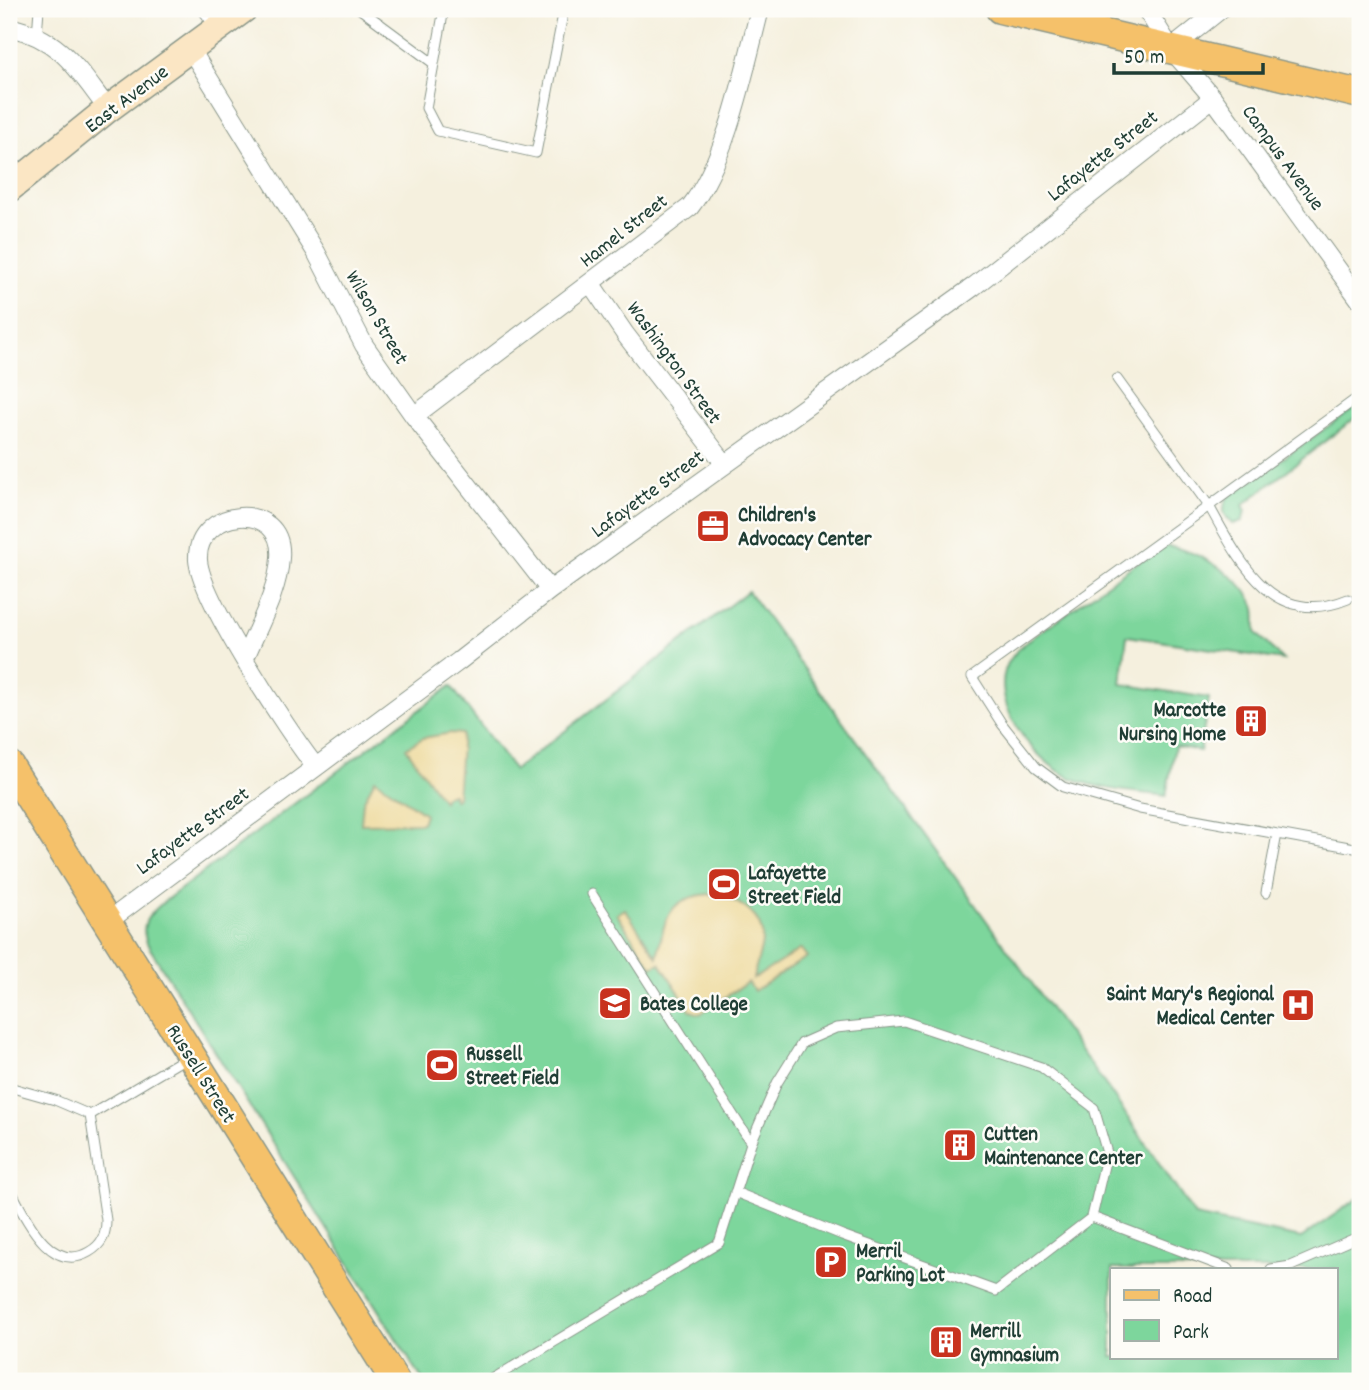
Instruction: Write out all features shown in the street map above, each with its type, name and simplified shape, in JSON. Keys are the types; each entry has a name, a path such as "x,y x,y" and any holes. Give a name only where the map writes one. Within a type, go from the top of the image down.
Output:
{"main road":[{"name":"East Avenue","path":"9,189 108,109 191,50 209,19 244,9"},
{"path":"1000,9 1360,94"},
{"name":"Russell Street","path":"9,765 395,1381"}],"street":[{"name":"Hamel Street","path":"414,416 690,207 701,194 733,116 760,9"},
{"name":"Campus Avenue","path":"1146,9 1171,50 1213,98 1360,300"},
{"path":"1171,50 1222,9"},
{"path":"9,27 37,35 64,52 108,109"},
{"name":"Wilson Street","path":"191,50 316,252 364,345 414,416 550,590"},
{"name":"Lafayette Street","path":"107,922 459,661 550,590 973,287 1213,98"},
{"name":"Washington Street","path":"591,284 625,334 725,464"},
{"path":"245,658 274,586 280,547 268,526 257,517 237,515 209,532 198,557 201,580 245,658 315,766"}],"lane":[{"path":"37,35 38,9"},
{"path":"360,9 433,63"},
{"path":"444,9 426,108 438,131 536,153 564,9"},
{"path":"1117,379 1209,506 1233,548 1274,597 1304,608 1325,608 1348,599"},
{"path":"1360,396 972,677 1002,723 1036,767 1063,787 1140,809 1360,849"},
{"path":"1266,893 1277,834"},
{"path":"592,894 751,1143"},
{"path":"489,1381 719,1243 735,1192 751,1143 777,1083 802,1043 836,1028 904,1021 1041,1068 1094,1108 1107,1153 1092,1217 996,1291 796,1218 735,1192"},
{"path":"90,1115 190,1055"},
{"path":"9,1087 55,1100 90,1115"},
{"path":"9,1187 40,1241 62,1255 80,1257 95,1249 106,1235 106,1220 90,1115"},
{"path":"1092,1217 1226,1268"},
{"path":"1278,1268 1291,1266 1360,1236"}],"green space":[{"path":"1360,404 1360,414 1243,505 1246,511 1242,521 1233,524 1230,521 1224,508 1228,497"},
{"path":"1163,546 1202,558 1239,583 1254,605 1256,633 1283,660 1127,636 1121,684 1209,698 1200,751 1175,746 1166,796 1094,785 1071,778 1057,770 1028,743 1016,726 1003,690 1004,673 1012,657 1023,646 1124,571"},
{"name":"Bates College","path":"748,591 1112,1094 1195,1216 1301,1238 1360,1197 1360,1381 423,1381 149,947 144,932 150,915 166,900 451,686 514,770"}],"sand":[{"path":"451,733 462,734 457,798 454,799 453,794 445,796 443,801 406,748 423,738"},
{"path":"375,779 425,814 422,823 361,824 363,802"},
{"path":"710,894 728,898 746,908 758,923 762,931 762,941 753,979 801,949 807,957 754,991 748,982 700,1014 691,1011 660,963 652,967 617,914 625,909 657,957 662,932 670,913 684,900"}],"place":[{"name":"Children's Advocacy Center","path":"713,526"},
{"name":"Marcotte Nursing Home","path":"1251,721"},
{"name":"Lafayette Street Field","path":"724,884"},
{"name":"Bates College","path":"615,1003"},
{"name":"Saint Mary's Regional Medical Center","path":"1298,1005"},
{"name":"Russell Street Field","path":"442,1065"},
{"name":"Cutten Maintenance Center","path":"960,1145"},
{"name":"Merril Parking Lot","path":"831,1262"},
{"name":"Merrill Gymnasium","path":"946,1342"}]}
